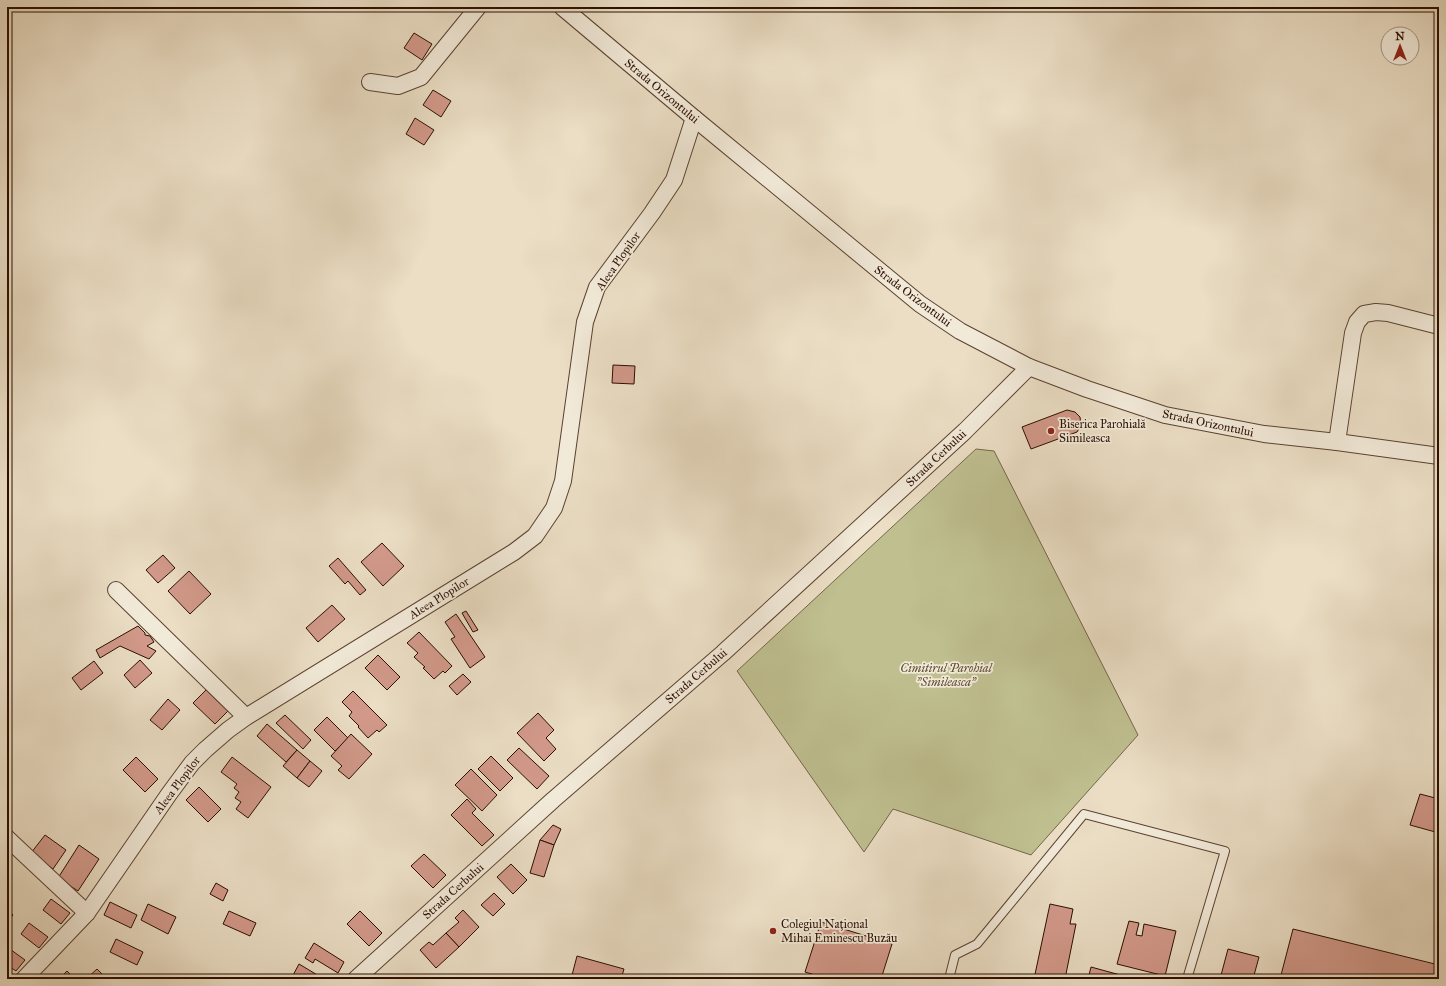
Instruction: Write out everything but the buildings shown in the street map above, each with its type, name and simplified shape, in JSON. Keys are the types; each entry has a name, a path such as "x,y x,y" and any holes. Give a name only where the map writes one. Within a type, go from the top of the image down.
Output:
{"street":[{"path":"370,82 398,86 421,77 478,7"},
{"name":"Strada Orizontului","path":"562,7 920,304 960,331 1029,367 1087,389 1165,415 1264,434 1439,456"},
{"name":"Aleea Plopilor","path":"24,979 87,913 169,794 192,764 205,750 228,730 246,717 514,552 536,536 554,508 563,481 585,322 598,287 674,180 694,118"},
{"path":"1337,442 1353,333 1357,322 1364,314 1376,312 1388,313 1439,326"},
{"name":"Strada Cerbului","path":"356,979 553,800 723,653 965,431 1029,367"},
{"path":"116,590 246,717"},
{"path":"7,838 87,913"}],"lane":[{"path":"949,979 955,955 977,944 1084,814 1225,851 1187,979"}],"green space":[{"name":"Cimitirul Parohial \"Simileasca\"","path":"976,449 994,451 1138,735 1031,855 893,809 864,852 737,671"}],"place":[{"name":"Biserica Parohială Simileasca","path":"1051,431"},
{"name":"Colegiul Național Mihai Eminescu Buzău","path":"773,931"}]}
